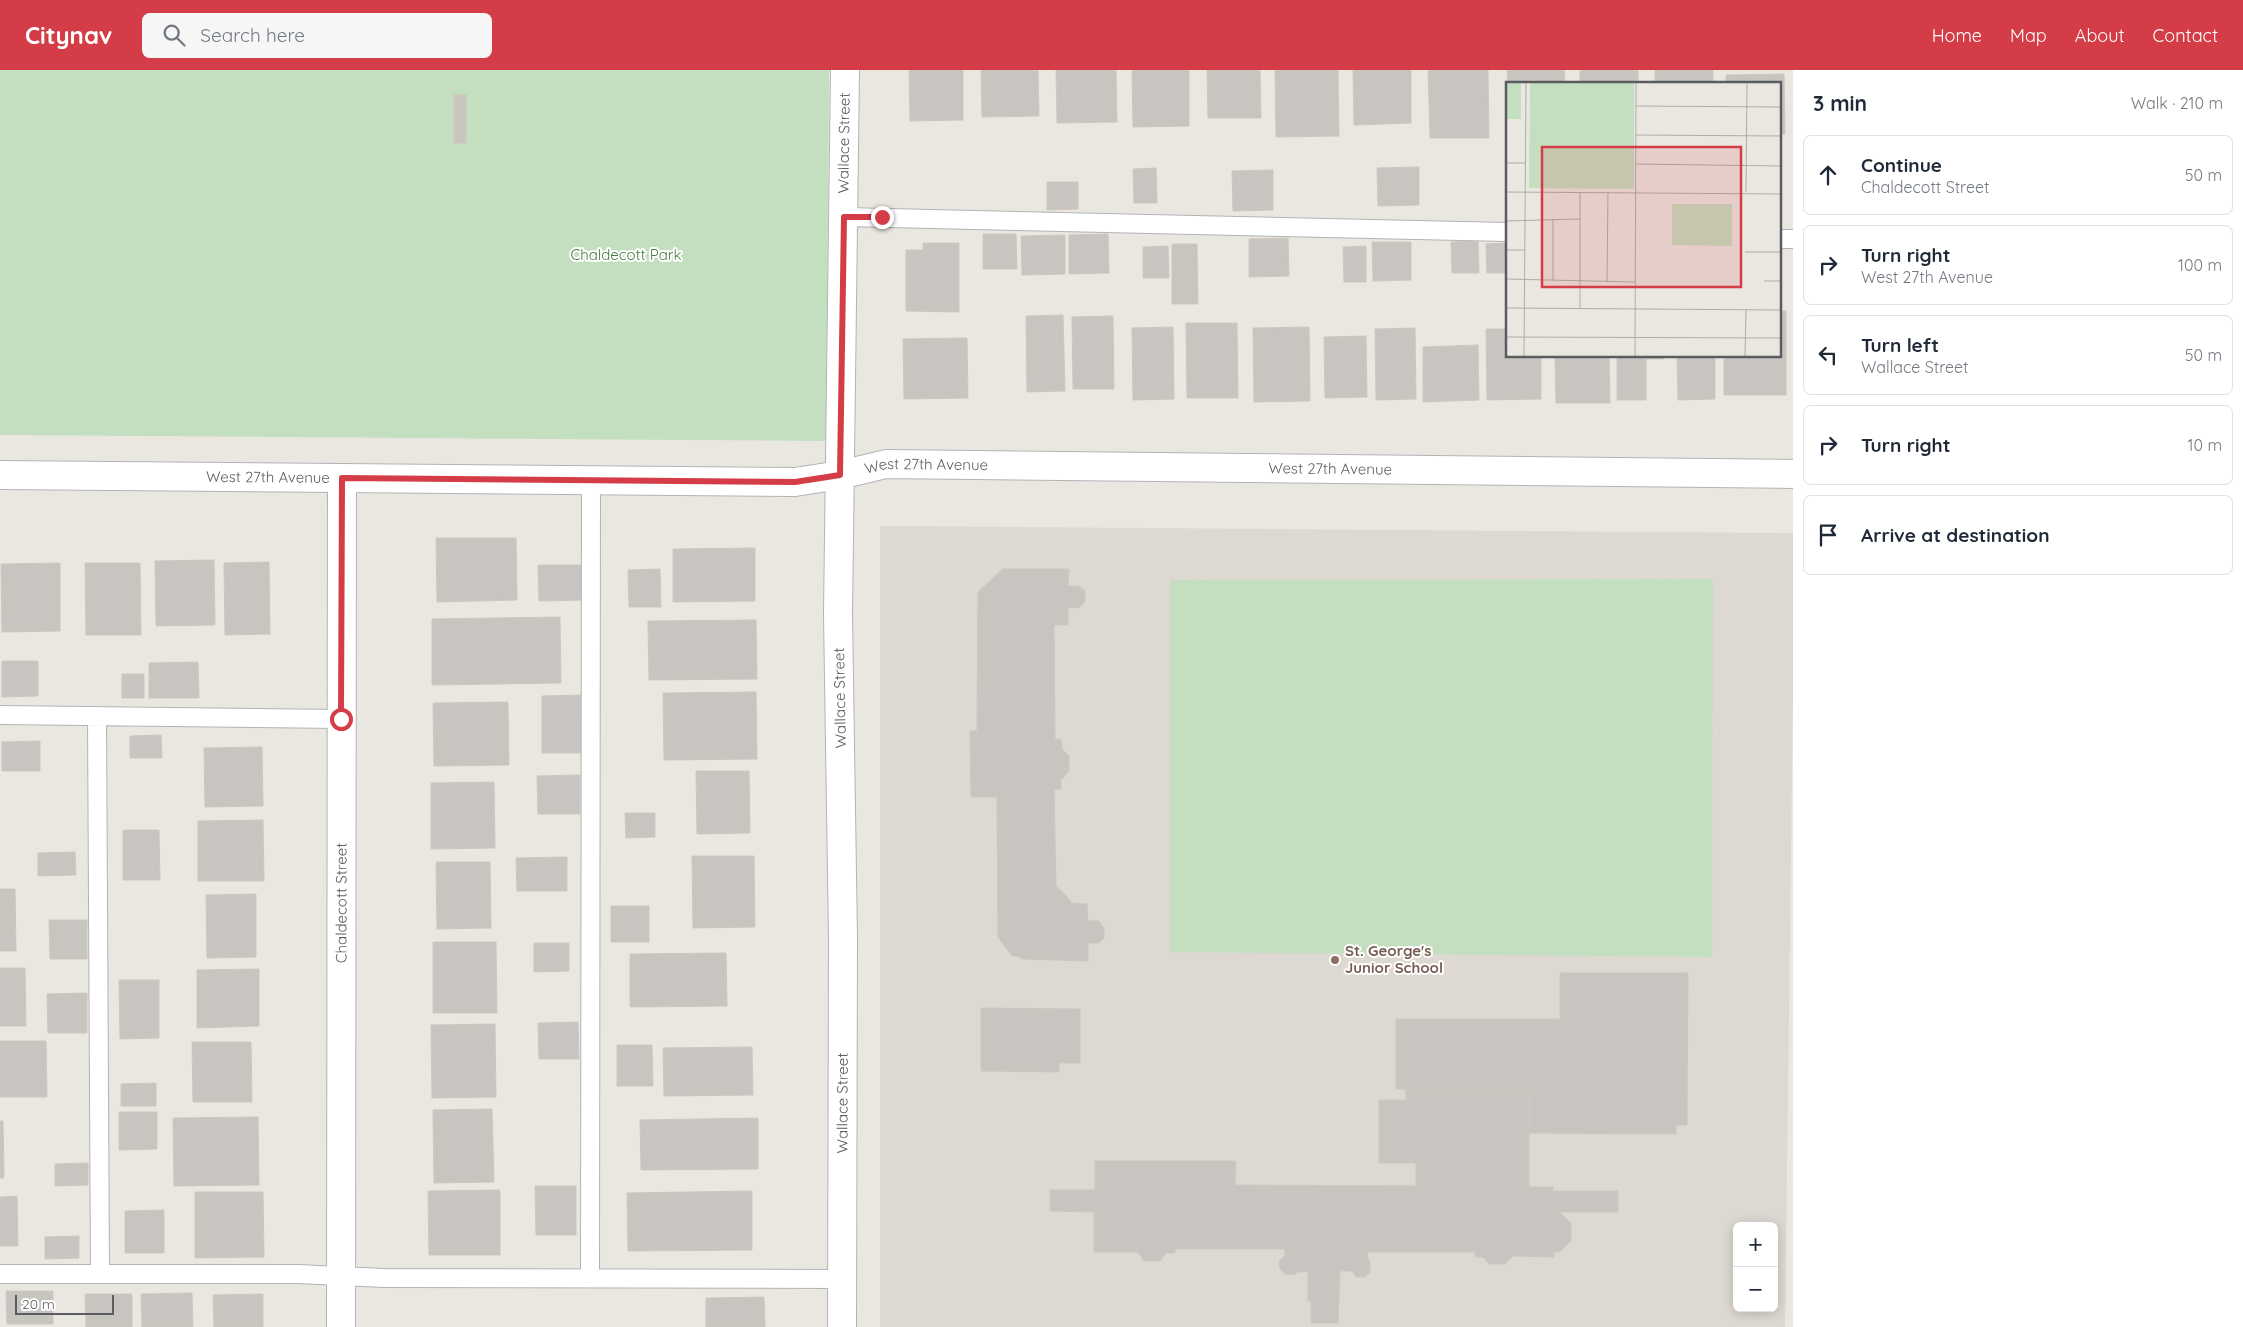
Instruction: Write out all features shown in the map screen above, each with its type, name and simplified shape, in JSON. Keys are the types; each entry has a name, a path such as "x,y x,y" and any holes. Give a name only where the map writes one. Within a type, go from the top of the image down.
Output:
{"street":[{"name":"Wallace Street","path":"842,1327 843,939 838,614 846,70"},
{"name":"West 27th Avenue","path":"0,475 795,482 840,475 886,464 1793,474"},
{"name":"Chaldecott Street","path":"341,1327 342,478"}],"lane":[{"path":"844,217 1506,232"},
{"path":"1780,239 1793,239"},
{"path":"590,1277 591,479"},
{"path":"0,715 341,719"},
{"path":"97,716 100,1274"},
{"path":"0,1274 842,1279"}],"shaded area":[{"name":"St. George's Junior School","path":"880,526 1793,533 1793,693 1785,1327 880,1327"}],"green space":[{"name":"Chaldecott Park","path":"0,70 829,70 826,441 0,435"},
{"path":"1713,579 1712,957 1170,952 1170,580"}],"building":[{"path":"909,70 963,70 963,120 910,121"},
{"path":"981,70 1038,70 1039,116 982,117"},
{"path":"1056,70 1116,70 1117,122 1057,123"},
{"path":"1132,70 1189,70 1189,126 1133,127"},
{"path":"1207,70 1260,70 1261,118 1208,118"},
{"path":"1275,70 1338,70 1339,136 1276,137"},
{"path":"1353,70 1411,70 1411,123 1354,125"},
{"path":"1428,70 1488,70 1489,138 1430,138"},
{"path":"1507,70 1564,70 1565,82 1508,82"},
{"path":"1580,70 1638,70 1638,82 1580,82"},
{"path":"1655,70 1713,70 1713,82 1655,82"},
{"path":"1784,74 1785,134 1780,134 1780,82 1726,82 1726,75"},
{"path":"454,95 466,95 466,143 454,143"},
{"path":"1419,167 1419,205 1378,206 1377,168"},
{"path":"1156,168 1157,203 1134,203 1133,169"},
{"path":"1273,170 1273,210 1233,211 1232,171"},
{"path":"1047,182 1078,182 1078,209 1047,210"},
{"path":"983,234 1016,234 1017,269 983,269"},
{"path":"1108,234 1109,273 1069,274 1069,235"},
{"path":"1065,235 1065,274 1022,275 1021,236"},
{"path":"1288,238 1289,276 1249,277 1249,239"},
{"path":"1478,241 1479,273 1452,273 1451,242"},
{"path":"1372,242 1411,242 1411,280 1373,281"},
{"path":"923,243 959,243 959,312 906,311 906,250 923,250"},
{"path":"1506,243 1506,273 1487,273 1486,244"},
{"path":"1172,244 1197,244 1198,304 1172,304"},
{"path":"1168,246 1169,278 1143,278 1143,247"},
{"path":"1366,246 1366,282 1344,282 1343,247"},
{"path":"1780,311 1786,311 1786,395 1724,395 1724,358 1780,358"},
{"path":"1063,315 1065,391 1027,392 1026,316"},
{"path":"1113,316 1114,389 1073,389 1072,317"},
{"path":"1186,323 1237,323 1238,398 1187,398"},
{"path":"1173,327 1174,399 1133,400 1132,328"},
{"path":"1309,327 1310,401 1254,402 1253,328"},
{"path":"1415,328 1416,399 1376,400 1375,329"},
{"path":"1486,329 1506,329 1506,358 1541,358 1541,399 1487,400"},
{"path":"1366,336 1367,397 1325,398 1324,337"},
{"path":"967,338 968,398 904,399 903,339"},
{"path":"1478,345 1479,400 1423,402 1423,347"},
{"path":"1555,358 1609,358 1610,403 1556,403"},
{"path":"1617,358 1664,358 1646,359 1646,400 1617,400"},
{"path":"1677,358 1715,358 1715,399 1678,400"},
{"path":"436,538 516,538 517,600 437,602"},
{"path":"755,548 755,601 673,602 673,549"},
{"path":"214,560 215,625 156,626 155,561"},
{"path":"269,562 270,634 225,635 224,563"},
{"path":"60,563 60,631 2,632 1,564"},
{"path":"85,563 140,563 141,635 86,635"},
{"path":"538,565 585,565 585,600 539,601"},
{"path":"660,569 661,607 629,607 628,570"},
{"path":"1003,569 1069,569 1068,586 1079,586 1085,591 1085,602 1079,608 1068,607 1068,625 1054,625 1055,739 1061,739 1062,749 1069,756 1069,771 1061,780 1061,789 1054,790 1056,886 1071,903 1087,904 1088,921 1099,921 1104,928 1104,938 1099,943 1088,943 1088,961 1023,959 1012,956 998,937 997,797 971,797 970,731 977,731 978,592"},
{"path":"560,617 561,683 432,685 432,619"},
{"path":"756,620 757,679 649,680 648,621"},
{"path":"2,661 38,661 38,696 2,697"},
{"path":"198,662 199,698 149,698 149,663"},
{"path":"122,674 144,674 144,698 122,698"},
{"path":"756,692 757,759 664,760 663,693"},
{"path":"583,695 583,753 542,753 542,696"},
{"path":"508,702 509,765 434,766 433,703"},
{"path":"161,735 162,758 130,758 130,736"},
{"path":"40,741 40,771 2,771 2,742"},
{"path":"262,747 263,806 205,807 204,748"},
{"path":"696,771 749,771 750,833 697,834"},
{"path":"580,775 580,814 538,814 537,776"},
{"path":"494,782 495,848 431,849 431,783"},
{"path":"625,813 655,813 655,837 626,838"},
{"path":"263,820 264,881 198,881 198,821"},
{"path":"123,830 159,830 160,880 123,880"},
{"path":"75,852 76,875 38,876 38,853"},
{"path":"692,856 754,856 755,927 693,928"},
{"path":"567,857 567,891 517,891 516,858"},
{"path":"436,862 490,862 491,928 437,929"},
{"path":"0,889 15,889 16,951 0,951"},
{"path":"256,894 256,957 207,958 206,895"},
{"path":"611,906 649,906 649,942 611,942"},
{"path":"49,920 87,920 87,959 50,959"},
{"path":"433,942 496,942 497,1013 433,1013"},
{"path":"534,943 569,943 569,971 534,972"},
{"path":"726,953 727,1006 630,1007 630,954"},
{"path":"0,968 25,968 26,1026 0,1026"},
{"path":"259,969 259,1026 197,1028 197,970"},
{"path":"1560,973 1688,973 1687,1125 1676,1125 1676,1134 1529,1133 1529,1090 1396,1089 1396,1019 1560,1019"},
{"path":"119,980 159,980 159,1038 120,1039"},
{"path":"87,993 87,1033 48,1033 47,994"},
{"path":"981,1008 1080,1009 1080,1063 1059,1063 1059,1072 981,1071"},
{"path":"578,1022 579,1059 539,1059 538,1023"},
{"path":"495,1024 496,1097 432,1098 431,1025"},
{"path":"0,1041 46,1041 47,1097 0,1097"},
{"path":"192,1042 251,1042 252,1102 193,1102"},
{"path":"617,1045 652,1045 653,1086 617,1086"},
{"path":"752,1047 753,1095 664,1096 663,1048"},
{"path":"156,1083 156,1106 121,1106 121,1084"},
{"path":"1406,1089 1529,1090 1529,1187 1553,1187 1553,1191 1618,1191 1618,1212 1559,1212 1571,1223 1571,1241 1560,1252 1554,1252 1554,1257 1513,1256 1505,1264 1489,1264 1483,1257 1475,1257 1475,1252 1368,1252 1370,1272 1365,1277 1356,1277 1352,1271 1340,1271 1338,1323 1311,1323 1311,1301 1308,1301 1308,1272 1298,1272 1294,1275 1285,1274 1280,1269 1279,1261 1285,1256 1285,1249 1175,1249 1175,1253 1166,1253 1160,1261 1144,1261 1138,1252 1094,1252 1094,1212 1050,1211 1050,1190 1095,1190 1095,1161 1236,1161 1235,1185 1416,1186 1416,1163 1379,1163 1379,1100 1406,1100"},
{"path":"492,1109 494,1182 434,1183 433,1110"},
{"path":"119,1112 157,1112 157,1149 119,1150"},
{"path":"258,1117 259,1185 174,1186 173,1118"},
{"path":"758,1118 758,1169 641,1170 640,1120"},
{"path":"0,1121 3,1121 4,1178 0,1178"},
{"path":"88,1163 88,1185 55,1186 55,1164"},
{"path":"535,1186 576,1186 576,1235 536,1235"},
{"path":"500,1190 500,1255 429,1255 428,1191"},
{"path":"752,1191 752,1250 628,1251 627,1193"},
{"path":"195,1192 263,1192 264,1257 195,1258"},
{"path":"17,1196 18,1246 0,1246 0,1197"},
{"path":"164,1210 164,1253 125,1253 125,1211"},
{"path":"79,1236 79,1258 45,1259 45,1237"},
{"path":"6,1291 53,1291 53,1324 7,1324"},
{"path":"192,1293 193,1327 142,1327 141,1294"},
{"path":"85,1294 132,1294 132,1327 86,1327"},
{"path":"263,1294 263,1327 214,1327 213,1295"},
{"path":"764,1297 765,1327 706,1327 706,1298"}],"place":[{"name":"St. George's Junior School","path":"1335,960"}],"route":[{"path":"341,719 342,478 795,482 840,475 844,217 882,217"}]}
